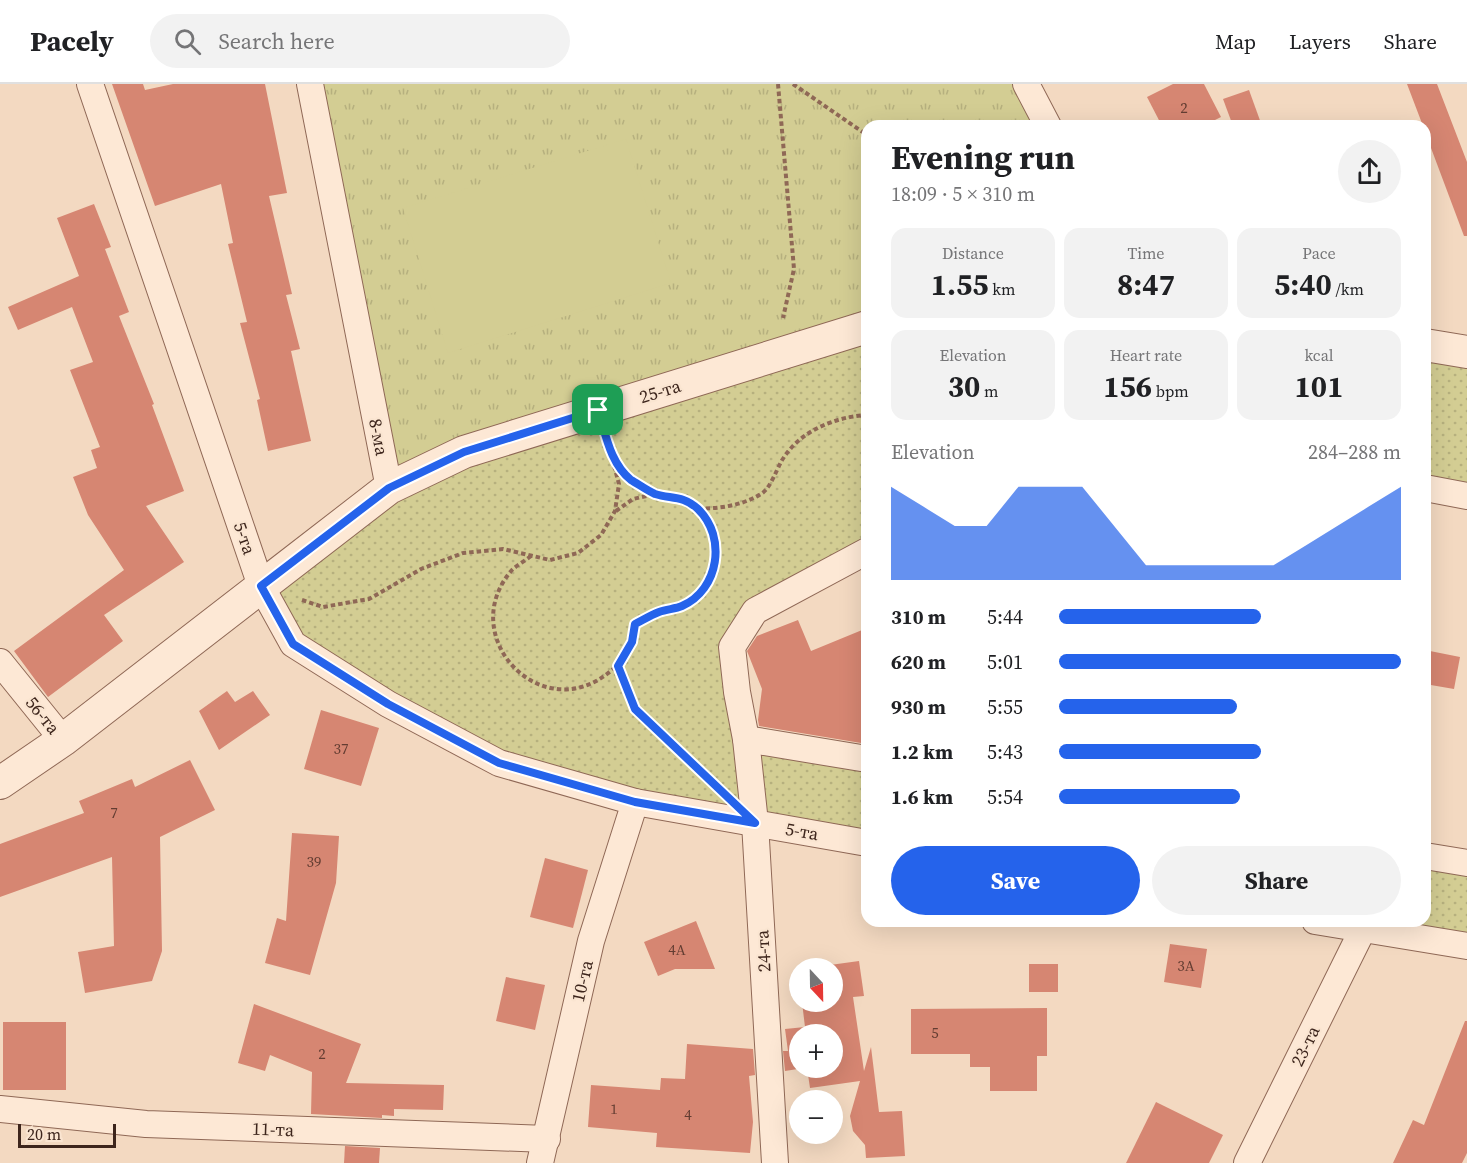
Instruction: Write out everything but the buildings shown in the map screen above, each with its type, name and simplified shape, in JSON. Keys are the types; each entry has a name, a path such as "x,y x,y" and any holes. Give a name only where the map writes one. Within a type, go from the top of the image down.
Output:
{"street":[{"name":"5-та","path":"90,84 261,586 293,644 388,704 499,763 635,802 861,842"},
{"name":"8-ма","path":"310,84 389,488"},
{"path":"1026,84 1045,120"},
{"name":"25-та","path":"389,488 464,452 861,329"},
{"path":"1431,346 1467,352"},
{"path":"0,783 63,740 389,488"},
{"path":"1431,489 1467,496"},
{"path":"861,554 755,611 732,647 736,692 746,738 861,758"},
{"name":"56-та","path":"0,662 63,740"},
{"name":"24-та","path":"746,738 755,823 775,1163"},
{"name":"10-та","path":"544,1151 591,941 635,802"},
{"path":"1431,857 1467,863"},
{"path":"1348,927 1467,946"},
{"name":"23-та","path":"1247,1163 1364,930"},
{"name":"11-та","path":"0,1109 146,1124 544,1151"}],"path":[{"path":"774,355 794,269 778,84"},
{"path":"793,84 861,131"},
{"path":"261,586 323,607 369,599 421,569 463,553 503,549 550,560 578,553 601,535 615,511 619,484 598,410"},
{"path":"698,509 730,508 763,493 783,458 808,432 846,416 861,415"},
{"path":"613,457 631,479 656,494"},
{"path":"531,556 513,569 497,592 492,620 498,647 514,670 539,686 567,690 595,683 618,666 632,642 635,624 660,612 683,606 702,592 713,572 717,549 711,528 698,509 678,497 656,494 633,499 615,511"},
{"path":"618,666 635,709 755,823"}],"green space":[{"path":"310,84 1026,84 1045,120 861,120 861,329 389,488"},
{"path":"626,139 671,283 448,353 403,208"},
{"path":"861,329 861,554 755,611 732,647 746,738 861,758 861,842 499,763 293,644 261,586 389,488"},
{"path":"1431,346 1467,352 1467,496 1431,489"},
{"path":"1431,857 1467,863 1467,946 1351,927 1431,927"}],"route":[{"path":"598,410 613,457 631,479 656,494 678,497 698,509 711,528 717,549 713,572 702,592 683,606 660,612 635,624 632,642 618,666 635,709 755,823 635,802 499,763 388,704 293,644 261,586 389,488 464,452 598,410"}]}
